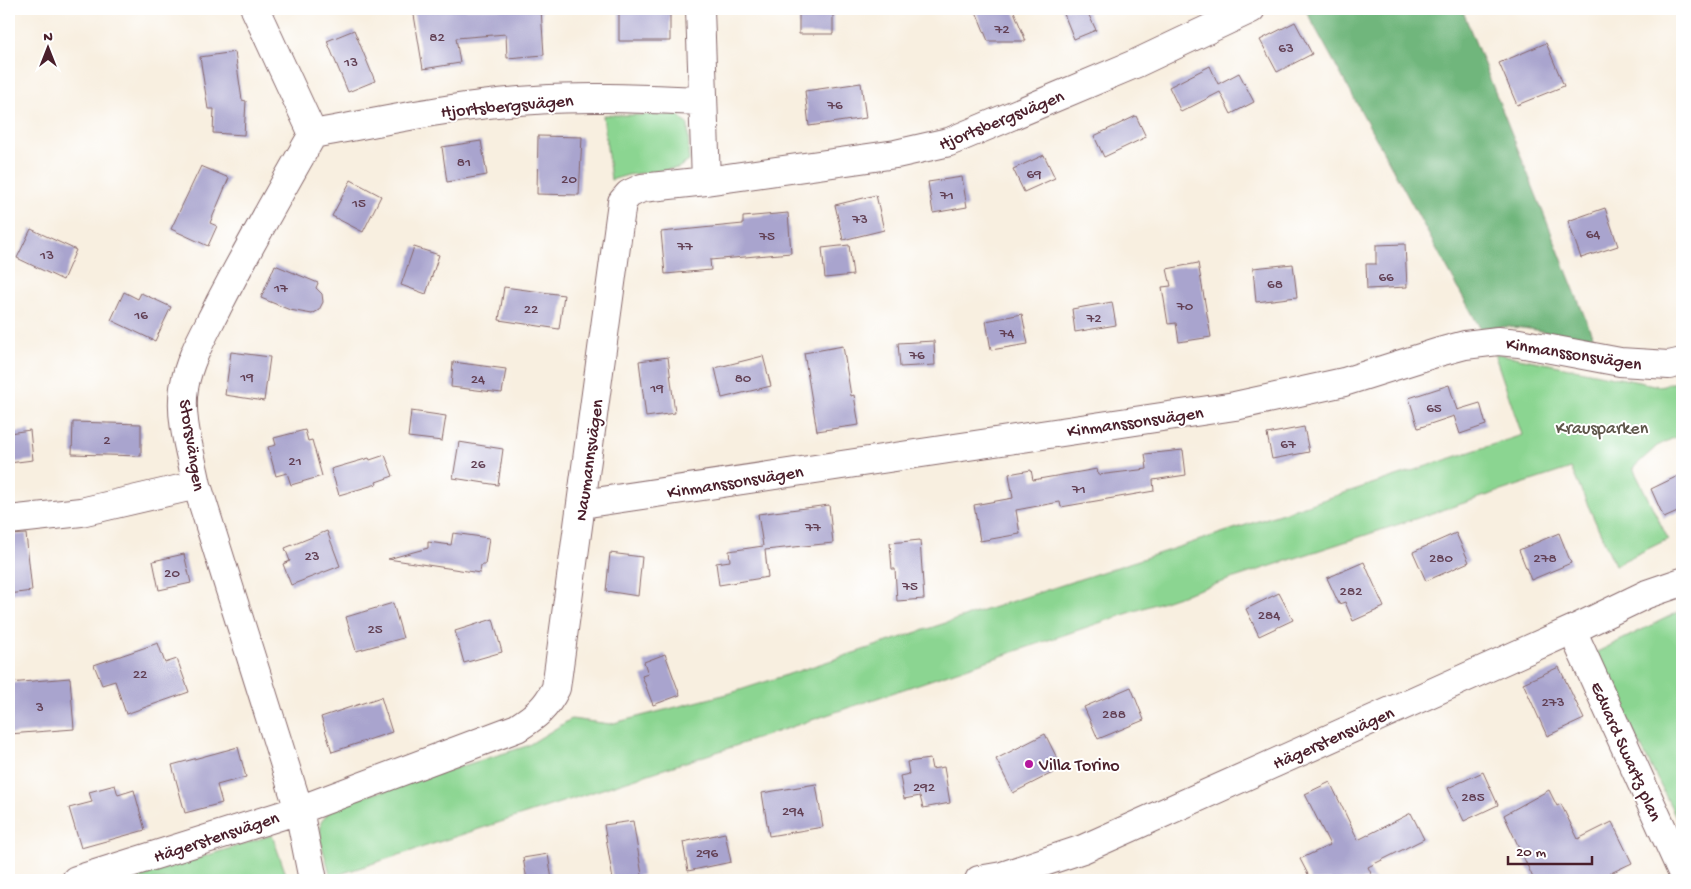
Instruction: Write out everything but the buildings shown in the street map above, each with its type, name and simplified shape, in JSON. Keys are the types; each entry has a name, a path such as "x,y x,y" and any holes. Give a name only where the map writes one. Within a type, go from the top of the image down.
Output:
{"street":[{"path":"255,9 313,134"},
{"path":"700,9 706,181"},
{"name":"Hjortsbergsvägen","path":"706,181 896,154 949,142 1137,63 1251,9"},
{"name":"Hjortsbergsvägen","path":"313,134 470,106 535,100 593,98 703,101"},
{"name":"Storsvängen","path":"313,134 245,254 192,361 184,388 183,404 186,431 197,485 298,810 313,880"},
{"name":"Naumannsvägen","path":"298,810 517,728 535,716 549,702 556,688 622,202 629,194 642,188 706,181"},
{"name":"Kinmanssonsvägen","path":"582,504 1235,406 1344,382 1391,366 1465,345 1498,341 1519,343 1629,363 1669,365 1682,362"},
{"path":"9,520 81,512 197,485"},
{"name":"Hägerstensvägen","path":"994,879 1083,849 1572,630 1647,594 1682,582"},
{"name":"Edvard Swartz plan","path":"1572,630 1682,872"},
{"name":"Hägerstensvägen","path":"76,880 298,810"}],"green space":[{"path":"1305,9 1462,9 1596,345 1539,330 1510,327 1480,328"},
{"path":"603,115 678,115 688,125 689,161 678,168 628,175 611,180"},
{"name":"Krausparken","path":"1494,353 1659,386 1682,381 1682,434 1657,446 1633,468 1668,539 1615,565 1571,468 1176,597 735,746 331,877 320,839 321,822 334,806 527,746 571,719 610,724 731,693 1522,435"},
{"path":"1682,610 1682,829 1595,653"},
{"path":"272,835 288,880 129,880"}],"place":[{"name":"Villa Torino","path":"1029,764"}]}
